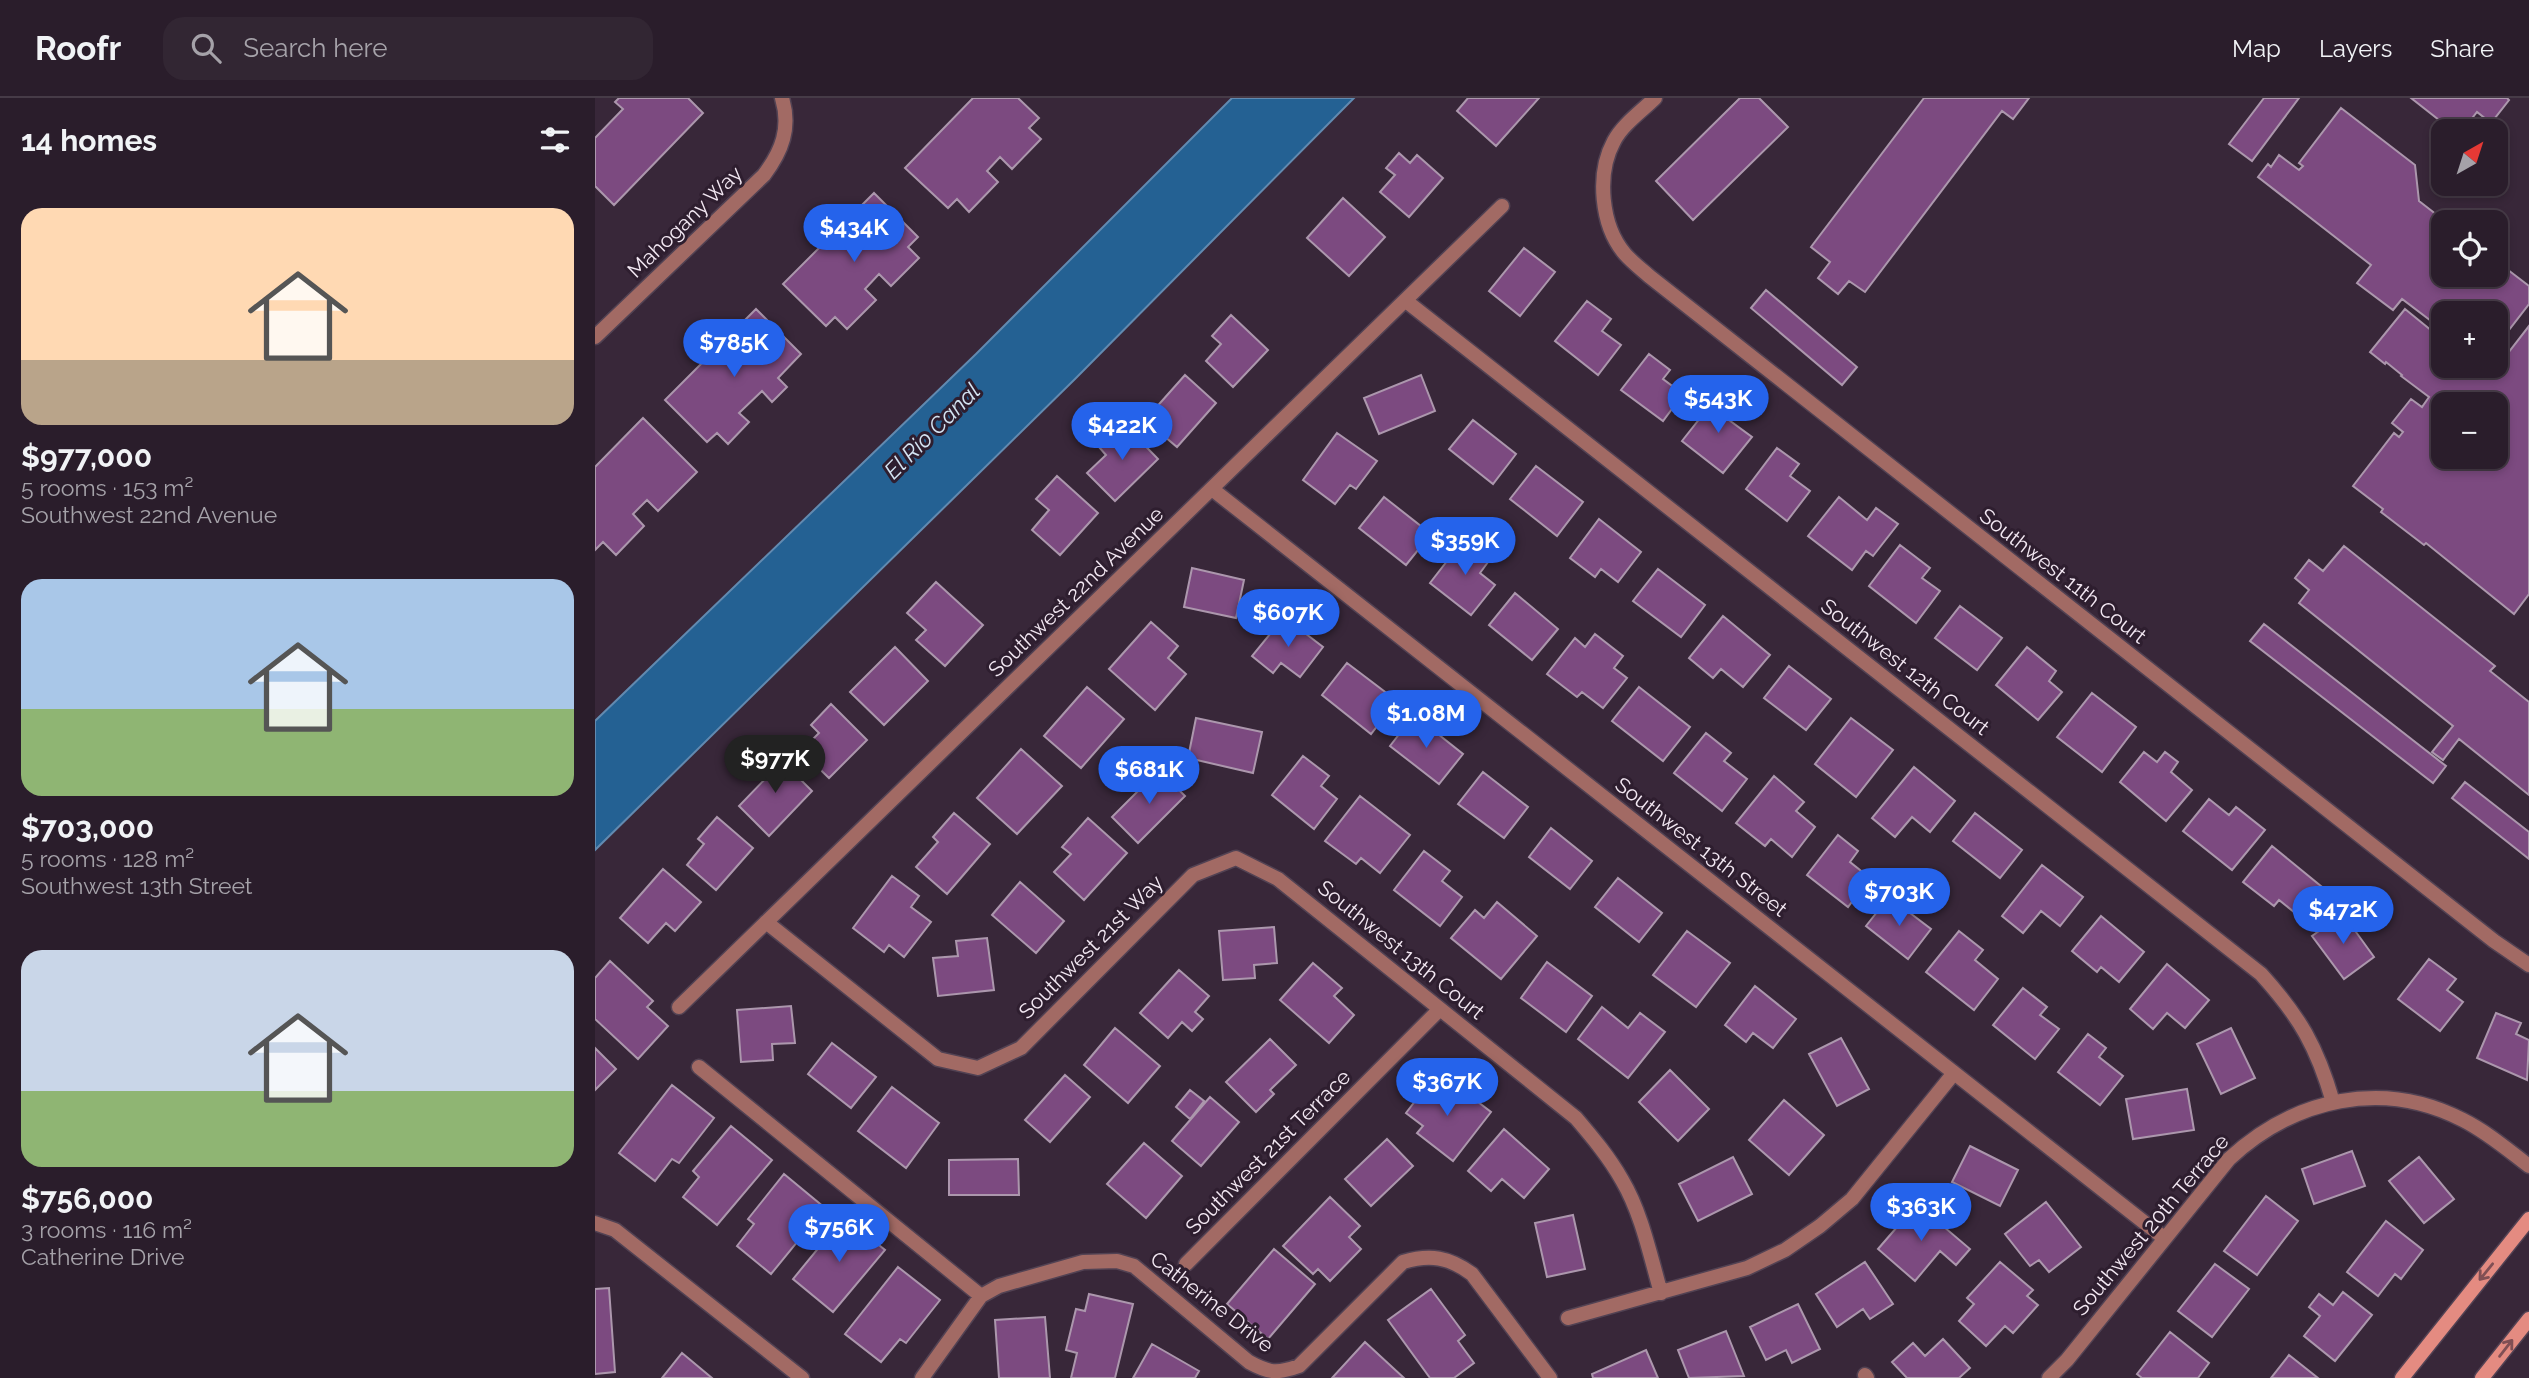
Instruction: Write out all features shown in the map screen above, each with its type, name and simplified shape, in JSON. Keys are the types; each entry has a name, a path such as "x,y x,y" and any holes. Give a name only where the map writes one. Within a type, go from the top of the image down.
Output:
{"main road":[{"path":"2402,1378 2529,1219"},
{"path":"2482,1378 2529,1319"}],"street":[{"name":"Mahogany Way","path":"595,337 764,175 783,144 786,126 782,98"},
{"name":"Southwest 11th Court","path":"1655,98 1614,141 1604,177 1607,215 1613,234 1625,254 1649,276 2494,941 2529,965"},
{"name":"Southwest 22nd Avenue","path":"679,1007 1502,206"},
{"name":"Southwest 12th Court","path":"1406,301 2261,974 2286,1001 2307,1032 2323,1066 2333,1102"},
{"name":"Southwest 13th Street","path":"1212,489 2164,1238"},
{"name":"Southwest 21st Way","path":"766,922 938,1059 978,1068 1021,1048 1193,874 1236,858"},
{"name":"Southwest 13th Court","path":"1236,858 1278,879 1562,1105 1602,1148 1623,1182 1640,1218 1661,1293"},
{"name":"Southwest 21st Terrace","path":"1186,1265 1440,1009"},
{"path":"699,1068 981,1296 922,1378"},
{"path":"1568,1318 1747,1268 1785,1250 1820,1226 1866,1183 1954,1073"},
{"name":"Southwest 20th Terrace","path":"2049,1378 2075,1350 2229,1159 2245,1144 2299,1112 2333,1102 2379,1098 2400,1100 2442,1111 2480,1129 2529,1166"},
{"path":"595,1223 615,1230 802,1378"},
{"name":"Catherine Drive","path":"981,1296 999,1286 1083,1262 1117,1261 1134,1266 1249,1362 1265,1371 1282,1372 1299,1366 1403,1262 1421,1256 1440,1257 1457,1263 1472,1274 1550,1378"}],"water":[{"name":"El Rio Canal","path":"1232,98 1354,98 1075,379 595,850 595,721 976,354"}],"building":[{"path":"619,98 688,98 703,113 614,205 595,186 595,138 623,109 615,102"},
{"path":"973,98 1018,98 1039,118 1029,128 1041,139 1012,169 1000,157 987,171 998,182 969,212 957,199 948,208 905,168"},
{"path":"1468,98 1539,98 1496,146 1457,111"},
{"path":"1740,98 1759,98 1788,127 1693,220 1656,181"},
{"path":"1924,98 2029,98 2013,119 2002,111 1865,292 1849,281 1838,294 1818,278 1830,262 1811,247"},
{"path":"2264,98 2299,98 2252,161 2229,144"},
{"path":"2411,98 2509,100 2494,119 2486,119 2477,112 2471,119 2438,119"},
{"path":"2341,108 2415,165 2419,201 2431,210 2431,287 2508,287 2508,270 2529,286 2529,304 2508,331 2508,301 2431,301 2431,321 2402,299 2393,310 2357,283 2371,265 2258,177 2268,164 2271,167 2279,155 2299,170 2303,166 2299,163"},
{"path":"1399,153 1410,163 1417,155 1443,178 1409,217 1380,192 1395,175 1386,168"},
{"path":"874,193 918,237 908,247 919,258 891,286 879,274 865,289 876,300 847,329 835,317 826,326 783,284"},
{"path":"1343,198 1385,237 1349,276 1307,238"},
{"path":"1524,248 1555,272 1520,316 1489,291"},
{"path":"1766,290 1857,367 1842,385 1751,308"},
{"path":"1587,301 1611,319 1602,331 1621,345 1598,375 1555,341"},
{"path":"756,309 801,354 778,378 787,387 772,402 762,391 739,413 749,422 728,444 717,433 707,442 665,400"},
{"path":"2405,309 2431,330 2431,378 2508,378 2508,353 2529,326 2529,594 2514,614 2426,543 2424,545 2381,512 2383,509 2353,486 2394,433 2399,437 2403,432 2392,423 2411,399 2422,407 2429,397 2386,362 2385,364 2370,352"},
{"path":"1231,315 1268,350 1233,387 1206,361 1221,344 1212,336"},
{"path":"1649,354 1670,370 1663,379 1683,394 1663,421 1621,390"},
{"path":"1185,375 1216,403 1177,447 1145,420"},
{"path":"1421,375 1435,411 1379,434 1364,398"},
{"path":"1720,393 1739,408 1729,420 1752,437 1723,473 1682,441"},
{"path":"643,418 697,472 658,511 647,500 633,514 644,526 616,555 603,542 595,550 595,467"},
{"path":"1473,420 1516,454 1493,484 1449,449"},
{"path":"1123,423 1158,459 1115,501 1087,473 1106,455 1099,447"},
{"path":"1337,433 1377,461 1356,489 1350,485 1335,504 1303,480"},
{"path":"1777,448 1799,464 1790,476 1810,491 1787,521 1746,489"},
{"path":"1536,466 1583,502 1557,536 1510,499"},
{"path":"1057,476 1098,513 1060,555 1032,530 1049,510 1036,499"},
{"path":"1384,497 1431,534 1406,565 1359,528"},
{"path":"1839,497 1867,520 1876,508 1898,524 1873,556 1866,551 1852,570 1808,536"},
{"path":"1599,519 1641,552 1618,582 1601,569 1595,577 1570,558"},
{"path":"1465,538 1491,558 1480,573 1495,585 1471,615 1430,583"},
{"path":"1900,545 1930,568 1922,578 1940,591 1916,623 1869,586"},
{"path":"2344,546 2495,666 2490,671 2529,702 2529,795 2459,739 2443,760 2432,752 2453,726 2299,603 2309,590 2295,578 2309,560 2323,571"},
{"path":"1192,568 1244,580 1236,618 1184,607"},
{"path":"1658,569 1705,605 1681,637 1633,601"},
{"path":"936,582 983,625 945,666 916,640 926,630 907,613"},
{"path":"1515,593 1558,629 1532,660 1489,625"},
{"path":"1960,606 2002,638 1977,670 1935,638"},
{"path":"1723,616 1770,655 1743,687 1721,669 1713,678 1689,658"},
{"path":"1284,617 1323,647 1300,677 1281,663 1273,673 1252,656"},
{"path":"1151,622 1178,646 1168,658 1186,674 1155,710 1109,669"},
{"path":"2264,624 2446,766 2433,783 2250,641"},
{"path":"1595,634 1623,656 1614,668 1627,678 1603,708 1582,692 1577,697 1547,674 1575,638 1585,647"},
{"path":"895,647 928,681 884,725 850,692"},
{"path":"2027,647 2056,671 2049,681 2062,692 2038,720 1996,685"},
{"path":"1347,663 1397,701 1371,734 1322,695"},
{"path":"1789,666 1831,699 1806,730 1764,698"},
{"path":"1087,687 1124,719 1081,768 1044,736"},
{"path":"1639,687 1690,727 1663,761 1612,721"},
{"path":"2092,693 2136,727 2102,772 2057,737"},
{"path":"831,704 867,740 829,778 801,751 819,733 811,725"},
{"path":"1414,715 1463,754 1439,784 1390,746"},
{"path":"1196,718 1262,732 1253,773 1188,758"},
{"path":"1851,718 1893,750 1856,797 1815,764"},
{"path":"1706,733 1731,753 1724,761 1747,779 1722,811 1674,773"},
{"path":"1021,749 1062,786 1017,834 977,798"},
{"path":"766,751 778,763 781,760 812,791 769,836 739,806 769,775 755,762"},
{"path":"2144,752 2157,762 2165,752 2178,762 2171,772 2192,790 2166,821 2120,782"},
{"path":"1303,756 1329,776 1321,786 1337,799 1314,829 1272,795"},
{"path":"1914,767 1955,801 1930,832 1912,817 1895,837 1872,818"},
{"path":"1159,770 1185,796 1138,843 1112,817"},
{"path":"1483,772 1528,807 1504,838 1458,804"},
{"path":"1774,776 1804,802 1796,811 1815,827 1792,857 1771,839 1765,846 1736,823"},
{"path":"2465,782 2529,832 2529,859 2452,798"},
{"path":"1360,796 1410,835 1380,873 1361,858 1356,864 1325,841"},
{"path":"2209,799 2229,815 2236,807 2265,830 2232,870 2183,831"},
{"path":"954,813 990,844 947,894 916,867 938,842 933,837"},
{"path":"1975,813 2022,850 2000,878 1953,841"},
{"path":"717,817 753,848 716,890 687,865 704,844 698,839"},
{"path":"1088,818 1127,853 1084,900 1054,872 1071,854 1062,847"},
{"path":"1551,828 1592,861 1570,889 1529,857"},
{"path":"1838,835 1858,851 1850,862 1870,878 1848,907 1807,875"},
{"path":"2272,846 2322,887 2299,916 2279,900 2274,906 2243,882"},
{"path":"1424,851 1450,871 1442,881 1462,897 1440,926 1394,890"},
{"path":"2042,865 2083,897 2060,926 2041,911 2023,933 2002,916"},
{"path":"663,869 701,902 675,931 666,923 648,943 620,918"},
{"path":"892,876 919,896 911,907 931,922 904,957 889,945 884,952 853,928"},
{"path":"1618,878 1662,913 1639,942 1595,907"},
{"path":"1020,882 1064,921 1036,953 992,915"},
{"path":"1889,897 1931,929 1908,959 1866,926"},
{"path":"1497,902 1537,936 1501,979 1451,938 1475,910 1484,918"},
{"path":"2343,914 2374,957 2344,979 2312,936"},
{"path":"2101,916 2144,952 2119,982 2101,967 2097,972 2072,951"},
{"path":"1274,927 1277,963 1254,965 1255,978 1223,980 1219,931"},
{"path":"1687,931 1730,963 1696,1007 1653,975"},
{"path":"1959,931 1983,950 1975,960 1998,979 1974,1010 1926,972"},
{"path":"987,938 994,990 938,996 933,958 958,956 956,941"},
{"path":"2429,959 2456,979 2447,990 2463,1002 2440,1031 2398,999"},
{"path":"610,961 653,1001 647,1007 668,1026 638,1059 595,1019 595,978"},
{"path":"1547,962 1592,996 1566,1032 1521,998"},
{"path":"1313,963 1342,988 1334,996 1354,1015 1329,1043 1280,1000"},
{"path":"2167,964 2209,1000 2185,1028 2167,1013 2153,1029 2130,1009"},
{"path":"1179,970 1209,996 1195,1012 1203,1019 1192,1031 1182,1022 1168,1038 1140,1013"},
{"path":"1755,986 1796,1019 1773,1048 1753,1033 1746,1042 1725,1025"},
{"path":"2023,988 2047,1007 2040,1015 2059,1029 2035,1059 1993,1025"},
{"path":"791,1006 795,1043 772,1044 773,1060 741,1062 737,1010"},
{"path":"1602,1007 1628,1028 1640,1013 1665,1032 1628,1078 1578,1039"},
{"path":"2496,1013 2521,1023 2516,1034 2529,1040 2527,1080 2477,1058"},
{"path":"1115,1028 1160,1066 1128,1103 1084,1065"},
{"path":"2231,1028 2255,1078 2221,1094 2197,1044"},
{"path":"2088,1034 2106,1048 2099,1057 2123,1076 2100,1105 2058,1072"},
{"path":"1841,1038 1869,1089 1837,1106 1809,1054"},
{"path":"1270,1039 1296,1065 1270,1090 1274,1094 1256,1112 1226,1082"},
{"path":"832,1043 876,1077 851,1108 808,1074"},
{"path":"595,1048 616,1069 595,1090"},
{"path":"1670,1070 1709,1109 1678,1141 1639,1102"},
{"path":"1065,1075 1090,1097 1050,1142 1025,1120"},
{"path":"1432,1079 1455,1097 1461,1089 1491,1112 1453,1161 1417,1133 1423,1126 1406,1113"},
{"path":"672,1085 714,1118 679,1163 672,1159 655,1181 619,1153"},
{"path":"892,1087 939,1123 906,1168 858,1131"},
{"path":"2187,1089 2194,1130 2133,1139 2126,1099"},
{"path":"1190,1090 1204,1101 1190,1119 1176,1107"},
{"path":"1210,1097 1239,1122 1201,1166 1172,1141"},
{"path":"1784,1100 1824,1135 1789,1175 1749,1140"},
{"path":"731,1126 772,1160 717,1225 683,1197 699,1177 693,1171"},
{"path":"1504,1129 1549,1169 1524,1198 1502,1179 1491,1191 1468,1171"},
{"path":"1387,1139 1413,1166 1371,1206 1345,1179"},
{"path":"1144,1143 1182,1176 1146,1218 1107,1184"},
{"path":"1970,1146 2018,1170 2000,1206 1952,1182"},
{"path":"2352,1151 2365,1186 2314,1204 2302,1169"},
{"path":"1733,1157 1752,1194 1698,1221 1679,1184"},
{"path":"2419,1157 2454,1199 2424,1223 2389,1181"},
{"path":"1018,1159 1019,1195 949,1195 949,1160"},
{"path":"784,1174 825,1208 771,1274 737,1246 754,1224 748,1219"},
{"path":"2266,1196 2298,1221 2257,1275 2224,1251"},
{"path":"1330,1197 1360,1226 1349,1237 1361,1249 1330,1281 1318,1269 1313,1274 1283,1246"},
{"path":"2046,1202 2081,1247 2049,1272 2039,1260 2030,1266 2005,1234"},
{"path":"1917,1204 1970,1249 1956,1265 1940,1251 1915,1281 1878,1249"},
{"path":"1573,1215 1585,1269 1547,1277 1535,1223"},
{"path":"844,1217 885,1250 833,1312 793,1279"},
{"path":"2386,1221 2423,1250 2401,1279 2395,1274 2378,1296 2347,1272"},
{"path":"1274,1249 1315,1284 1268,1339 1227,1304"},
{"path":"1865,1262 1893,1304 1870,1319 1863,1309 1837,1327 1816,1294"},
{"path":"2000,1262 2033,1290 2027,1296 2038,1305 2013,1333 2005,1326 1986,1346 1959,1321 1974,1304 1967,1298"},
{"path":"2215,1264 2249,1289 2212,1337 2178,1311"},
{"path":"898,1267 940,1300 906,1343 900,1339 881,1362 845,1334"},
{"path":"609,1288 615,1372 595,1374 595,1289"},
{"path":"1431,1289 1465,1335 1458,1341 1474,1363 1454,1378 1430,1378 1388,1320"},
{"path":"2343,1292 2372,1315 2335,1361 2304,1336 2320,1316 2309,1307 2319,1294 2333,1305"},
{"path":"1089,1294 1133,1304 1115,1378 1071,1378 1077,1353 1066,1350 1076,1309 1085,1311"},
{"path":"1798,1304 1820,1349 1792,1363 1786,1350 1766,1360 1750,1327"},
{"path":"1045,1317 1050,1378 999,1378 995,1320"},
{"path":"1726,1331 1744,1376 1689,1378 1678,1350"},
{"path":"2170,1332 2209,1363 2198,1378 2142,1378 2137,1374"},
{"path":"1943,1339 1970,1368 1959,1378 1907,1378 1892,1362 1913,1343 1925,1356"},
{"path":"1365,1342 1404,1378 1332,1378"},
{"path":"1152,1344 1199,1371 1195,1378 1133,1378"},
{"path":"1646,1350 1658,1378 1593,1378 1592,1374"},
{"path":"682,1353 712,1378 662,1378"},
{"path":"2289,1355 2318,1378 2271,1378"}]}
